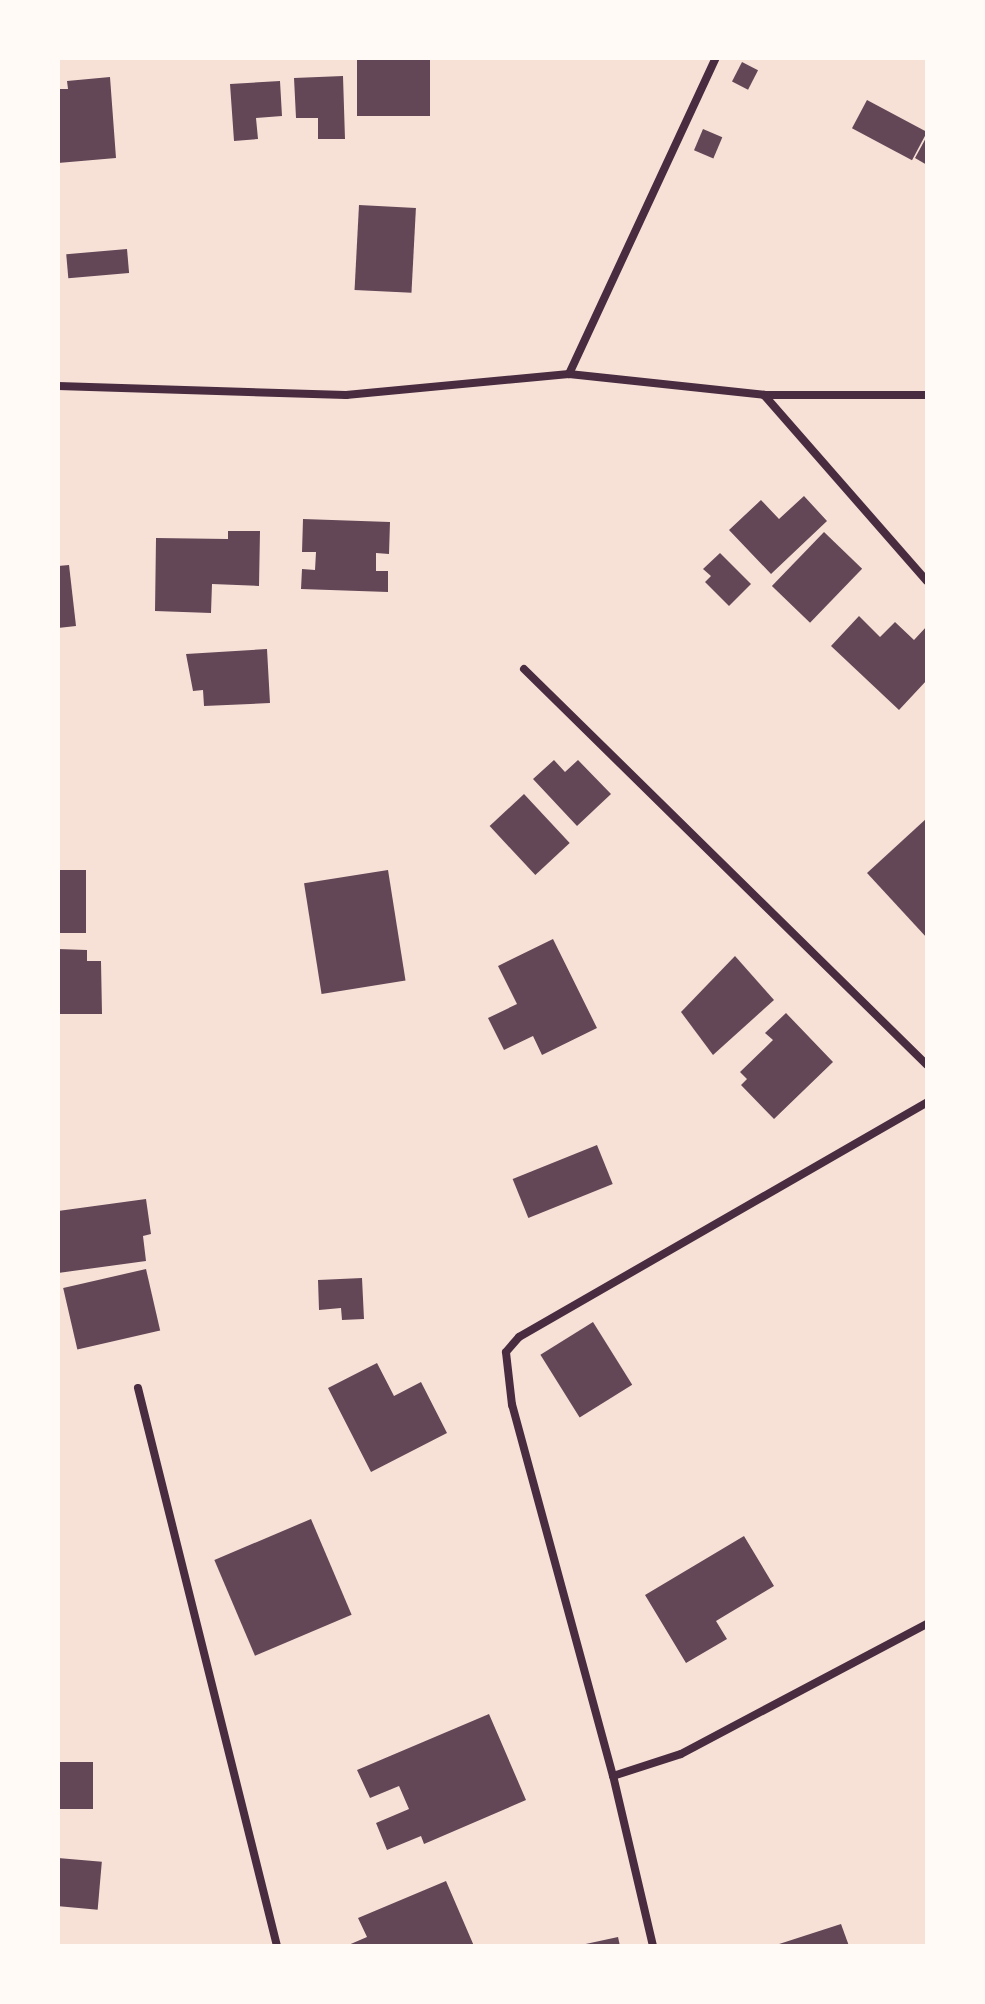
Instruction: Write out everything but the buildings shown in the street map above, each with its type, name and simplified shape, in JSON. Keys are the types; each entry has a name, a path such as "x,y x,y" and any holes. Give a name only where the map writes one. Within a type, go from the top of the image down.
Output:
{"street":[{"path":"569,374 716,58"},
{"path":"58,386 346,395 569,374 764,395 927,395"},
{"path":"764,395 927,581"},
{"path":"524,669 927,1065"},
{"path":"653,1946 613,1776 512,1405 506,1352 519,1337 927,1102"},
{"path":"138,1388 277,1946"},
{"path":"613,1776 681,1754 927,1624"}]}
